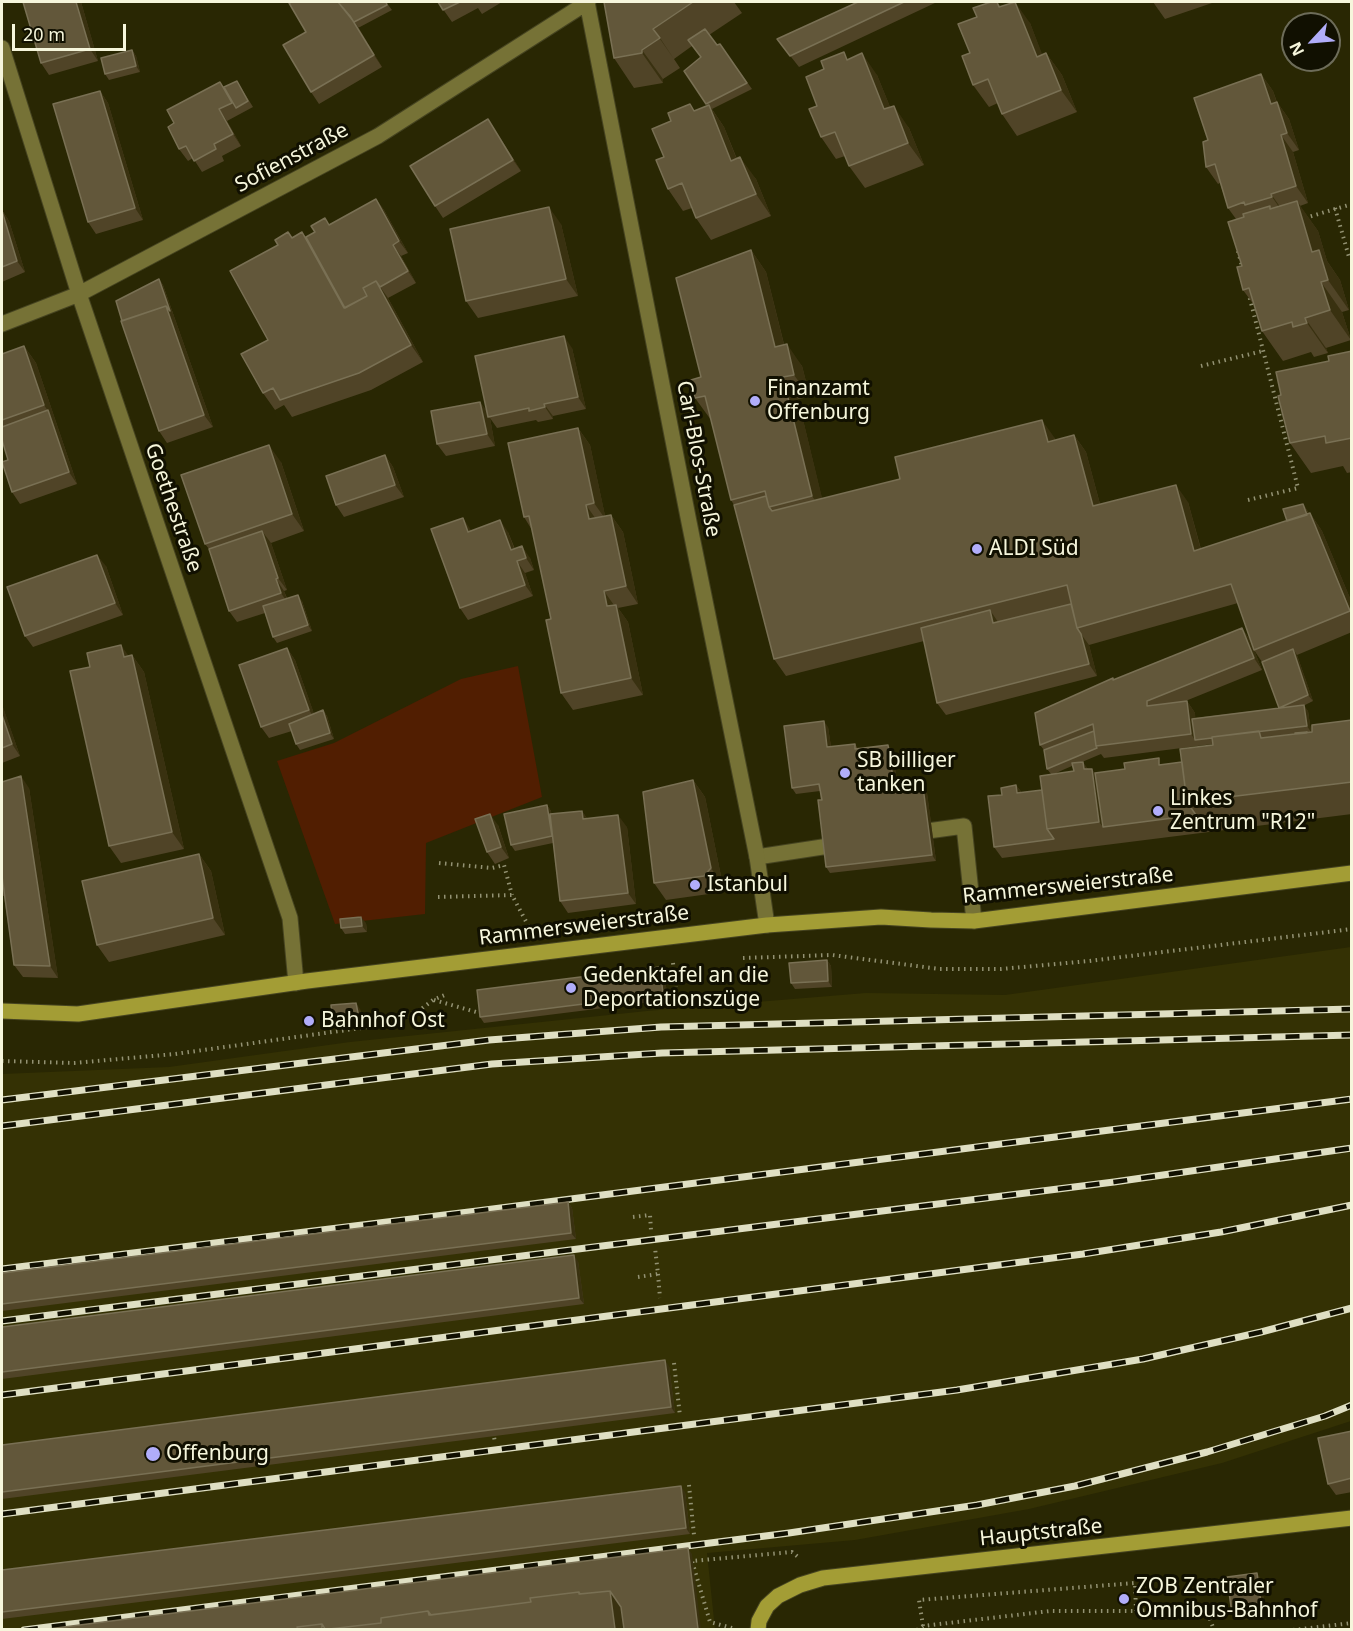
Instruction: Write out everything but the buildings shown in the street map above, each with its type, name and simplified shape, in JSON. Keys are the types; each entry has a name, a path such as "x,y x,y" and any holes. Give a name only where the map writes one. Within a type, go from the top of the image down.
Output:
{"street":[{"name":"Sofienstraße","path":"2,324 79,294 378,136 588,2"},
{"name":"Carl-Blos-Straße","path":"588,2 688,522 757,857 767,925"},
{"name":"Goethestraße","path":"2,48 79,294 290,918 296,983"},
{"path":"895,836 964,826 974,921"},
{"path":"757,857 860,841"},
{"name":"Rammersweierstraße","path":"2,1011 78,1014 296,983 767,925 881,916 974,921 1352,873"},
{"name":"Hauptstraße","path":"758,1629 759,1621 767,1606 778,1596 800,1585 823,1578 1352,1518"}],"path":[{"path":"1302,219 1352,204"},
{"path":"1335,208 1349,257 1352,257"},
{"path":"1235,242 1244,275"},
{"path":"1246,286 1298,488 1248,501"},
{"path":"1201,366 1263,351"},
{"path":"1272,386 1283,382"},
{"path":"440,863 492,868 504,865 512,895 529,923 536,953"},
{"path":"438,897 512,895"},
{"path":"732,959 832,955 940,969 1001,969 1089,961 1352,929"},
{"path":"676,987 673,963 681,962"},
{"path":"2,1061 74,1062 175,1054 368,1027 399,1019 420,1010 433,1000 458,991"},
{"path":"433,1000 476,1012"},
{"path":"633,1217 650,1215 651,1230"},
{"path":"655,1248 660,1298"},
{"path":"639,1277 658,1274"},
{"path":"674,1363 680,1416"},
{"path":"669,1393 677,1392"},
{"path":"492,1422 495,1442"},
{"path":"689,1485 694,1535"},
{"path":"683,1511 692,1510"},
{"path":"736,1629 710,1622 693,1561 792,1552 823,1578"},
{"path":"923,1626 919,1600 1135,1583 1136,1611"},
{"path":"917,1629 923,1626 1050,1611 1136,1611 1198,1607 1210,1619 1214,1629"},
{"path":"1293,1629 1352,1623"}],"shaded area":[{"path":"518,666 542,797 426,843 425,914 335,924 277,761 334,743 461,679"},
{"path":"1351,947 1351,1421 1222,1463 1029,1509 855,1540 707,1553 715,1629 2,1629 2,1074 169,1067 350,1042 647,1011 866,993 1005,995"}],"railway":[{"path":"2,1100 489,1040 661,1027 1352,1009"},
{"path":"2,1126 492,1064 662,1053 1352,1035"},
{"path":"2,1269 477,1211 1352,1099"},
{"path":"2,1321 1114,1182 1352,1148"},
{"path":"2,1395 1083,1254 1221,1232 1352,1205"},
{"path":"2,1514 957,1390 1143,1359 1352,1308"},
{"path":"24,1630 789,1533 977,1505 1075,1486 1207,1452 1325,1416 1352,1405"}],"place":[{"name":"Finanzamt Offenburg","path":"755,401"},
{"name":"ALDI Süd","path":"977,549"},
{"name":"SB billiger tanken","path":"845,773"},
{"name":"Linkes Zentrum \"R12\"","path":"1158,811"},
{"name":"Istanbul","path":"695,885"},
{"name":"Gedenktafel an die Deportationszüge","path":"571,988"},
{"name":"Bahnhof Ost","path":"309,1021"},
{"name":"Offenburg","path":"153,1454"},
{"name":"ZOB Zentraler Omnibus-Bahnhof","path":"1124,1599"}]}
